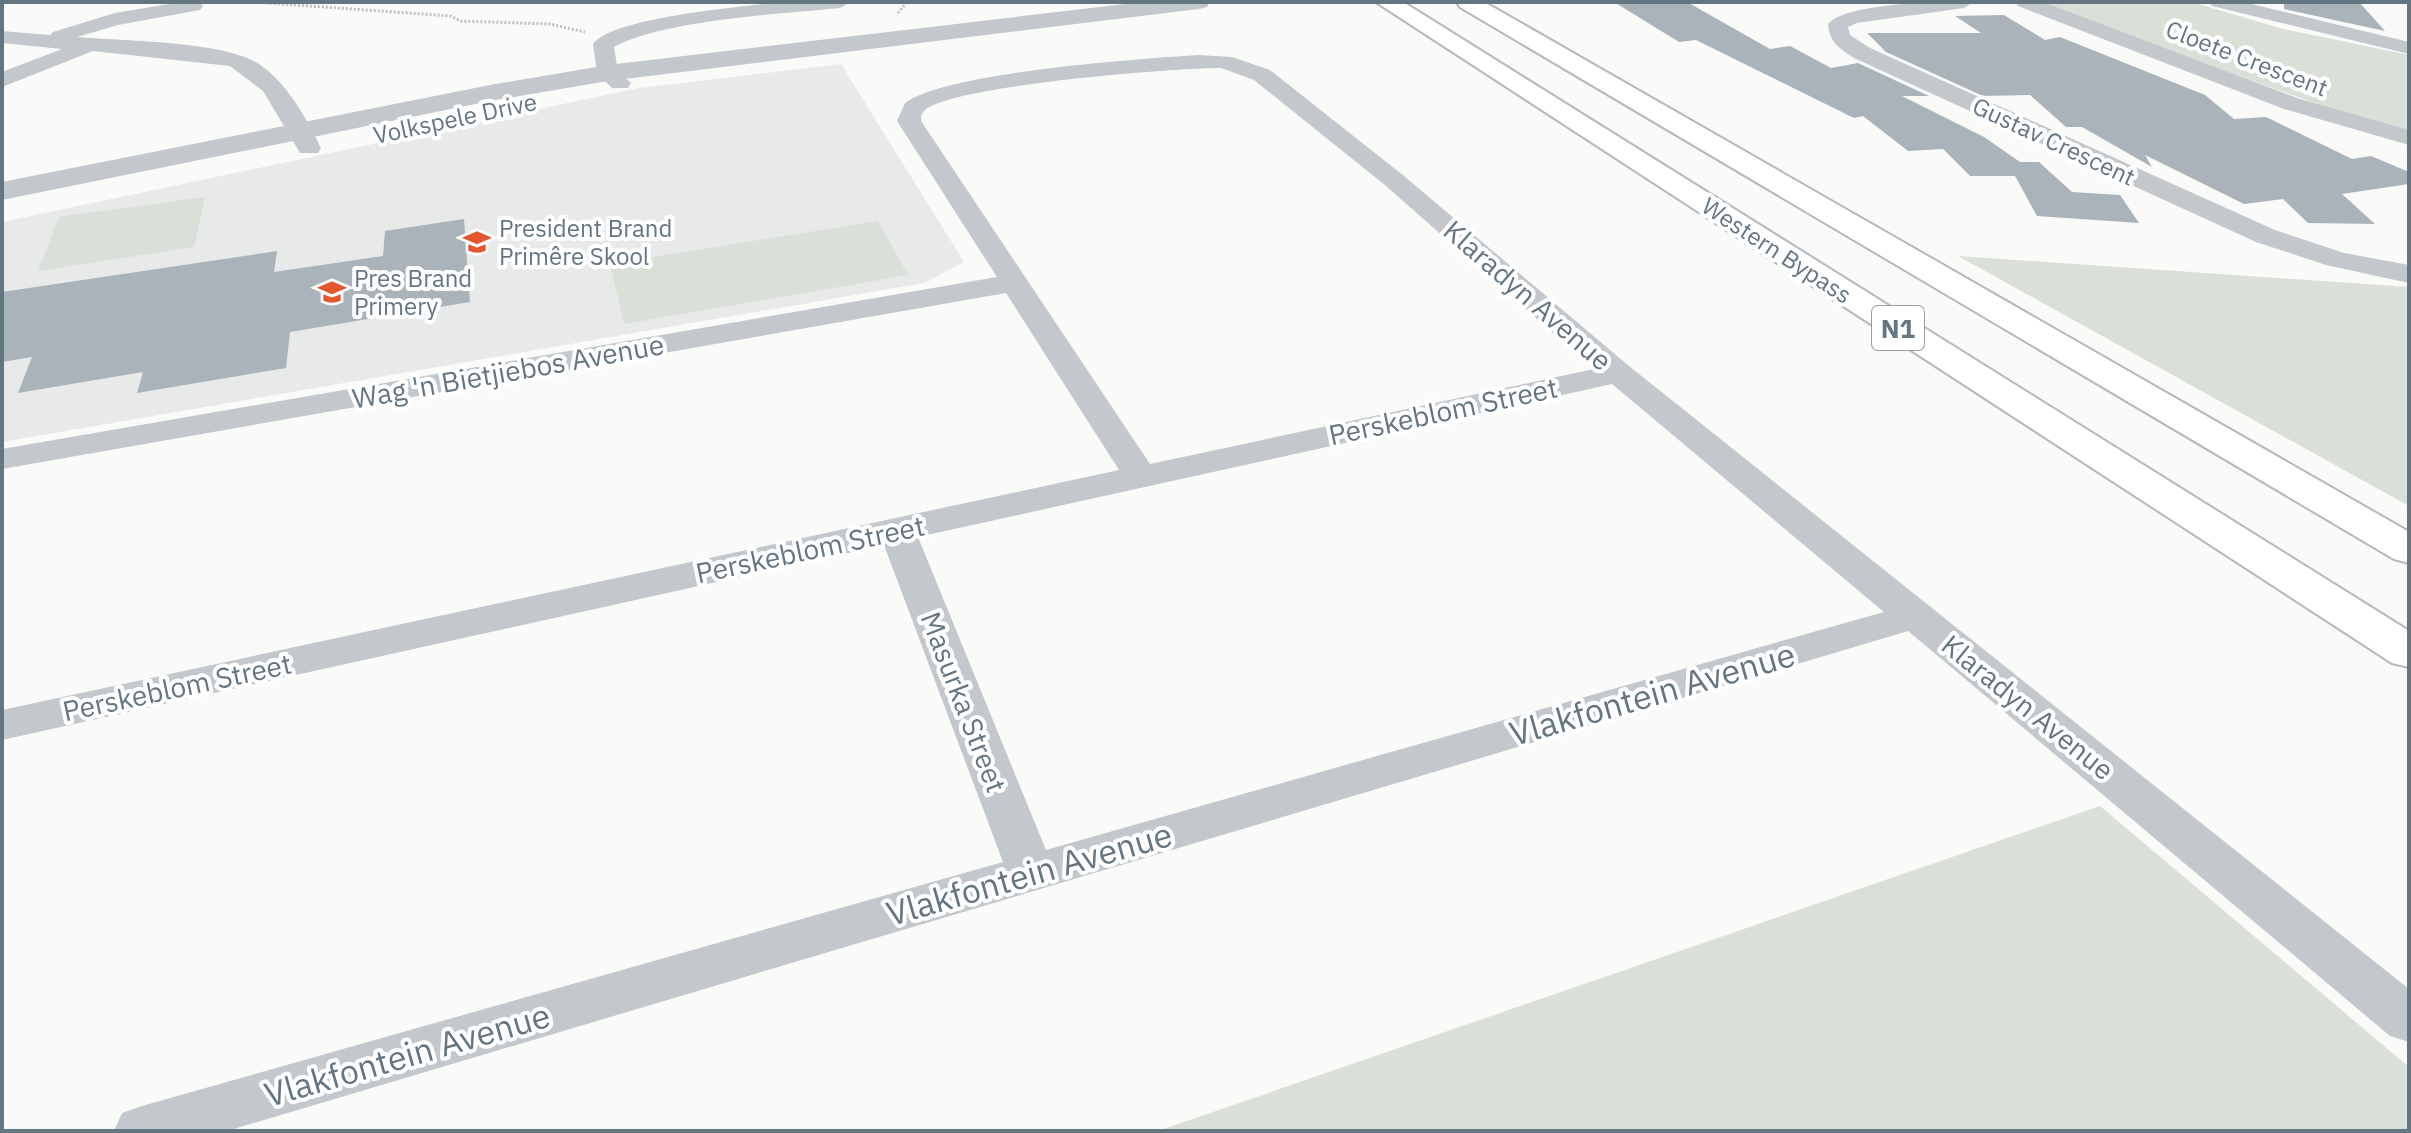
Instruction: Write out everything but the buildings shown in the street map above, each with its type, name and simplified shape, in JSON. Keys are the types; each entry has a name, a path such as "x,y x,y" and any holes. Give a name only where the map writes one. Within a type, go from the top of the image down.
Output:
{"highway":[{"name":"Western Bypass","path":"1387,2 2409,652"},
{"name":"Western Bypass","path":"1468,2 2409,550"}],"street":[{"path":"614,78 603,44 609,38 715,17 840,2"},
{"name":"Volkspele Drive","path":"2,191 305,139 614,78 1199,2"},
{"name":"Gustav Crescent","path":"1964,2 1852,18 1838,24 1838,32 1843,41 1862,53 2242,227 2326,257 2409,274"},
{"name":"Cloete Crescent","path":"2025,2 2292,104 2409,138"},
{"path":"2219,2 2409,48"},
{"path":"46,40 115,19 193,6"},
{"path":"2,37 206,55 238,61 257,71 305,139"},
{"path":"2,80 87,46"},
{"name":"Klaradyn Avenue","path":"1141,477 909,121 911,111 918,104 958,90 1162,64 1223,62 1243,66 1262,75 1395,181 1618,373 2409,1020"},
{"name":"Volkspele Drive","path":"2,212 305,139"},
{"name":"Wag 'n Bietjiebos Avenue","path":"2,459 1013,283"},
{"name":"Perskeblom Street","path":"2,725 1618,373"},
{"name":"Masurka Street","path":"897,530 1031,873"},
{"name":"Vlakfontein Avenue","path":"142,1131 1916,616"}],"path":[{"path":"254,2 450,16 461,21 550,24 609,38"}],"shaded area":[{"path":"2033,2 2192,2 2283,29 2409,55 2409,137"},
{"name":"President Brand Primêre Skool","path":"841,64 964,262 924,283 2,442 2,222 639,88"},
{"path":"205,197 194,247 38,271 59,217"},
{"path":"878,221 908,275 624,324 610,264"},
{"path":"1958,256 2409,287 2409,506"},
{"path":"2100,806 2409,1067 2409,1131 1158,1131"}],"place":[{"name":"President Brand Primêre Skool","path":"477,242"},
{"name":"Pres Brand Primery","path":"332,292"}]}
